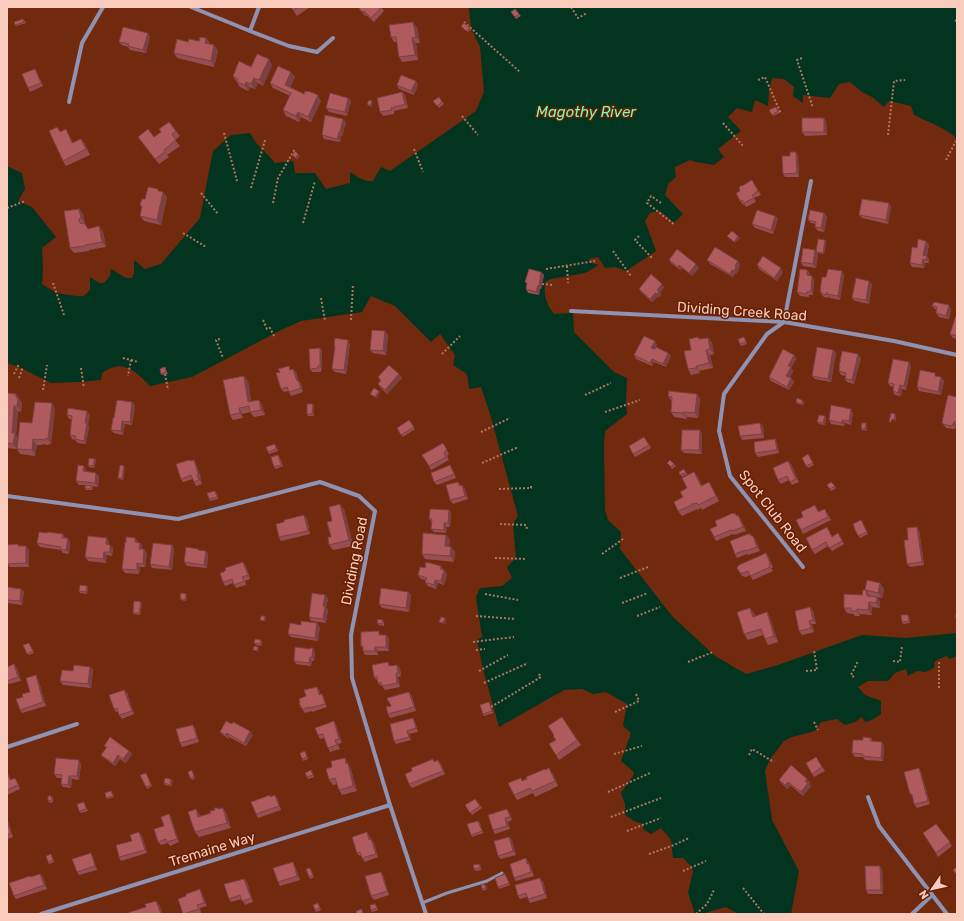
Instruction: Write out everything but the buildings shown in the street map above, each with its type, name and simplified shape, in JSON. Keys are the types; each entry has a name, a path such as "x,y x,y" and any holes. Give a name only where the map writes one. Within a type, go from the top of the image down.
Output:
{"street":[{"path":"69,102 82,43 103,7"},
{"path":"191,7 289,46 317,52 333,38"},
{"path":"250,31 259,7"},
{"path":"784,322 811,181"},
{"name":"Dividing Creek Road","path":"571,311 784,322 894,341 957,355"},
{"name":"Spot Club Road","path":"784,322 767,334 724,394 719,431 730,476 803,567"},
{"name":"Dividing Road","path":"7,496 178,519 320,482 358,496 375,511 351,636 352,678 390,805 426,914"},
{"path":"7,747 77,724"},
{"path":"868,797 879,826 947,914"},
{"name":"Tremaine Way","path":"41,914 390,805"},
{"path":"912,914 932,895"}],"lane":[{"path":"422,902 487,881 502,873"}],"path":[{"path":"571,7 578,18 587,13"},
{"path":"464,22 520,72"},
{"path":"802,58 797,60 813,108"},
{"path":"758,80 765,77 781,114"},
{"path":"888,135 894,81 905,80"},
{"path":"462,116 478,135"},
{"path":"722,123 744,147"},
{"path":"224,133 237,181"},
{"path":"251,188 264,140"},
{"path":"946,160 956,141"},
{"path":"273,203 278,178 295,149"},
{"path":"414,149 423,172"},
{"path":"303,222 315,181"},
{"path":"201,193 218,214"},
{"path":"661,203 651,196 647,203 675,225"},
{"path":"7,208 25,201"},
{"path":"183,233 206,247"},
{"path":"639,236 635,240 652,258"},
{"path":"613,251 631,276"},
{"path":"546,269 595,261"},
{"path":"568,266 568,283"},
{"path":"53,283 64,314"},
{"path":"350,320 353,284"},
{"path":"542,284 553,285"},
{"path":"321,298 325,321"},
{"path":"263,320 267,329 270,328 275,338"},
{"path":"442,354 460,336"},
{"path":"220,339 216,340 223,358"},
{"path":"123,358 138,362"},
{"path":"128,376 131,360"},
{"path":"14,374 19,364"},
{"path":"43,390 47,365"},
{"path":"19,378 23,367"},
{"path":"81,368 84,388"},
{"path":"164,371 168,390"},
{"path":"585,395 611,383"},
{"path":"605,412 640,400"},
{"path":"480,432 510,418"},
{"path":"482,463 516,448 516,446"},
{"path":"499,489 531,488 531,485"},
{"path":"500,524 526,525 527,529"},
{"path":"602,554 623,539"},
{"path":"495,558 527,559"},
{"path":"620,578 648,567"},
{"path":"622,603 648,593"},
{"path":"485,594 518,600"},
{"path":"636,616 660,607"},
{"path":"476,616 516,619"},
{"path":"473,642 514,638"},
{"path":"893,661 900,662 902,646"},
{"path":"476,650 485,648"},
{"path":"806,671 817,670 814,650"},
{"path":"688,662 713,652"},
{"path":"479,671 508,656"},
{"path":"854,677 851,675 858,660"},
{"path":"939,662 939,689"},
{"path":"484,683 528,663"},
{"path":"491,707 541,677 539,674"},
{"path":"615,712 639,701 636,694"},
{"path":"814,722 818,730"},
{"path":"614,754 642,746"},
{"path":"749,755 752,749 774,762"},
{"path":"608,792 650,773"},
{"path":"611,817 661,798"},
{"path":"627,831 661,818"},
{"path":"649,854 689,838"},
{"path":"683,872 706,861"},
{"path":"743,888 764,914"},
{"path":"696,914 707,904 714,890"}],"water":[{"name":"Magothy River","path":"469,7 957,7 957,139 943,129 914,115 911,106 889,101 884,107 850,82 839,84 830,98 803,95 803,103 793,96 794,87 784,79 772,78 768,106 755,100 752,112 737,108 728,117 741,131 718,149 724,157 714,165 690,160 675,167 676,177 668,184 665,195 683,214 674,223 660,211 650,213 645,221 656,251 626,271 615,267 605,268 598,257 589,259 591,263 599,265 585,273 551,279 545,282 546,299 554,314 573,313 574,332 614,372 627,378 627,414 605,431 604,446 605,510 608,520 621,532 620,549 672,616 715,656 746,674 778,665 862,635 906,638 957,633 957,656 950,659 946,656 935,661 934,668 925,672 917,671 908,676 906,669 895,673 888,681 868,681 858,687 865,695 881,701 881,714 872,720 865,722 862,717 855,722 845,725 837,719 821,722 815,731 792,737 784,741 770,759 765,771 772,820 799,871 791,914 738,914 726,907 701,914 695,914 688,893 693,871 690,865 683,858 673,858 671,840 661,828 651,834 643,829 643,824 634,821 625,815 625,804 621,793 633,776 634,772 621,761 631,733 623,726 627,704 606,692 593,694 582,689 564,690 499,727 483,669 477,640 482,637 476,597 480,588 502,586 512,578 507,567 516,558 513,524 518,516 490,414 481,387 469,389 467,374 453,365 455,355 440,334 431,342 395,306 371,296 362,312 301,321 192,377 150,386 133,371 122,366 110,368 102,373 101,380 51,383 19,367 7,363 7,166 22,173 25,189 18,201 32,207 56,237 42,248 42,284 56,293 84,296 90,290 90,277 99,283 104,283 110,276 111,269 126,278 132,278 134,273 134,260 145,269 161,264 200,218 213,151 231,135 250,133 257,144 275,163 293,161 295,173 315,173 326,189 350,183 350,172 364,180 373,181 381,167 390,171 476,111 484,92 480,47 471,28"}]}
